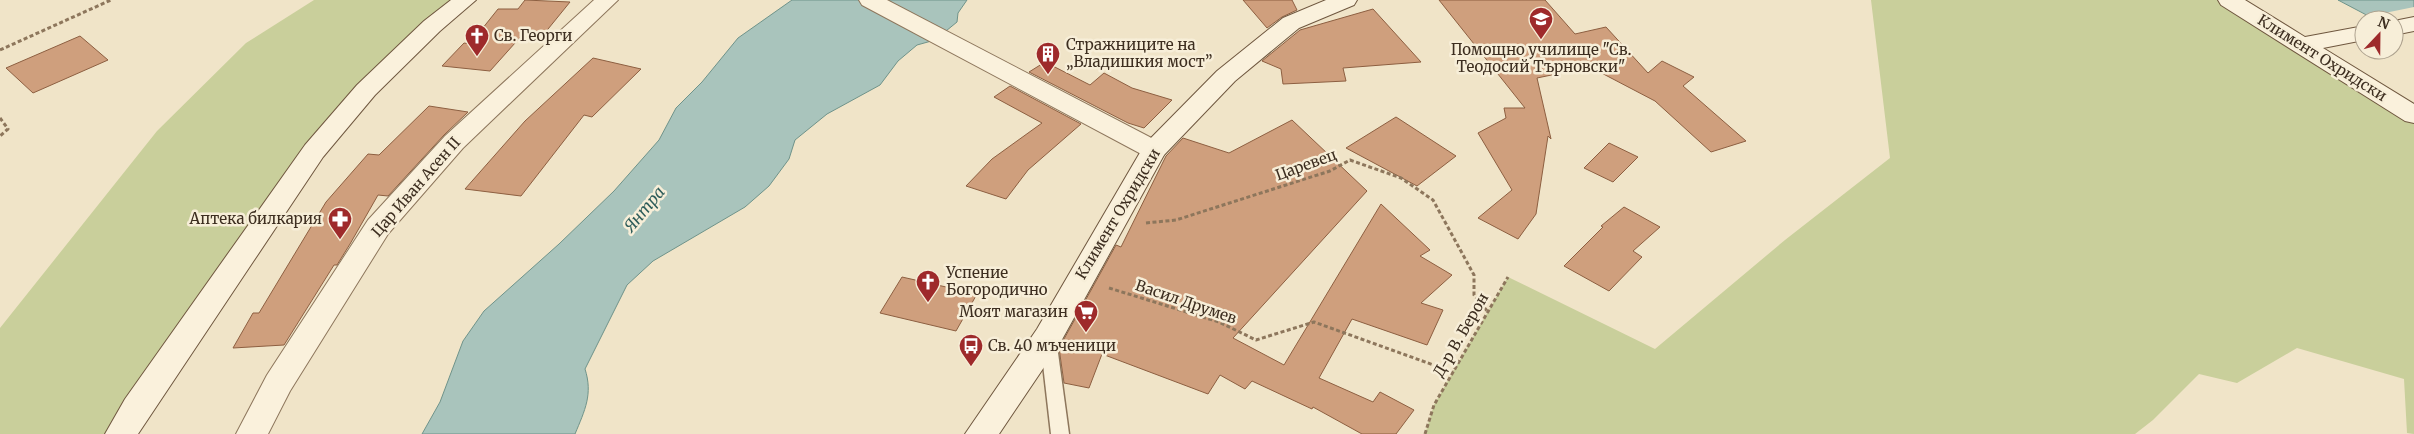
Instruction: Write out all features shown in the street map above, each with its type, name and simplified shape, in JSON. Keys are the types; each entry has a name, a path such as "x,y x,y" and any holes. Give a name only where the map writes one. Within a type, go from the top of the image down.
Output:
{"street":[{"path":"121,434 136,408 314,150 366,90 432,26 465,0"},
{"name":"Цар Иван Асен II","path":"252,434 278,384 378,227 454,142 607,0"},
{"path":"870,0 1154,150"},
{"name":"Климент Охридски","path":"980,434 1048,337 1154,150 1226,76 1291,23 1346,0"},
{"name":"Климент Охридски","path":"2230,0 2414,115"},
{"path":"2301,45 2354,35"}],"lane":[{"path":"1048,337 1060,434"}],"path":[{"path":"0,50 111,0"},
{"path":"0,118 8,129 0,136"},
{"name":"Царевец","path":"1114,219 1149,223 1176,220 1330,171 1350,160 1401,178 1433,200 1474,275 1474,295 1488,312"},
{"name":"Д-р В. Берон","path":"1425,434 1434,405 1508,277"},
{"name":"Васил Друмев","path":"1080,279 1220,322 1256,340 1314,322 1453,372"}],"green space":[{"path":"314,0 465,0 367,90 121,434 0,434 0,328 157,131 246,43"},
{"path":"1871,0 2229,0 2414,115 2414,434 2407,433 2404,379 2297,348 2237,383 2199,374 2153,420 2135,434 1425,434 1434,405 1508,277 1655,349 1785,240 1890,158"}],"water":[{"name":"Янтра","path":"792,0 967,0 958,13 957,22 935,40 917,45 898,61 880,85 827,114 795,140 789,159 769,186 745,207 653,261 627,285 585,369 588,386 587,402 575,434 422,434 440,402 463,341 484,311 559,244 614,191 659,140 676,108 702,82 738,38"},
{"path":"2338,0 2414,0 2414,39 2404,30 2404,10 2357,10"}],"pier":[{"path":"2414,7 2414,42 2404,37 2404,10 2399,10"}],"building":[{"path":"525,0 570,2 544,34 524,33 490,71 442,66 464,43 470,44 498,9 518,9"},
{"path":"1243,0 1292,0 1297,10 1282,17 1267,28"},
{"path":"1439,0 1545,0 1575,34 1606,27 1648,73 1662,61 1694,77 1683,86 1746,141 1711,152 1655,101 1590,67 1537,78 1551,139 1548,136 1536,214 1518,239 1478,218 1512,190 1478,133 1506,118 1504,108 1525,108"},
{"path":"1373,9 1421,62 1343,68 1346,81 1283,84 1281,69 1262,61 1300,30"},
{"path":"80,36 108,60 33,93 6,68"},
{"path":"593,58 641,69 592,117 584,115 521,196 465,189 525,121"},
{"path":"1045,62 1090,85 1104,73 1132,88 1172,100 1144,128 1128,123 1029,72"},
{"path":"1010,86 1081,124 1028,170 1006,199 966,186 992,159 1042,123 994,97"},
{"path":"429,106 468,112 444,135 388,196 378,195 337,265 334,265 284,345 233,348 253,313 259,313 326,202 368,154 379,155"},
{"path":"1396,117 1456,156 1417,186 1346,148"},
{"path":"1292,120 1367,191 1233,338 1284,365 1381,204 1430,250 1420,256 1452,275 1421,303 1443,310 1427,345 1352,319 1319,378 1373,402 1380,392 1414,410 1396,434 1362,434 1313,407 1312,409 1252,381 1245,389 1220,375 1208,394 1102,354 1089,388 1064,383 1059,348 1116,245 1121,247 1166,156 1183,138 1229,153"},
{"path":"1609,143 1638,157 1613,182 1584,168"},
{"path":"1624,207 1660,227 1633,251 1642,257 1609,291 1564,266 1603,227 1601,226"},
{"name":"Успение Богородично","path":"902,277 977,294 956,331 880,313"}],"place":[{"name":"Помощно училище \"Св. Теодосий Търновски\"","path":"1541,40"},
{"name":"Св. Георги","path":"477,57"},
{"name":"Стражниците на „Владишкия мост”","path":"1048,75"},
{"name":"Аптека билкария","path":"340,240"},
{"name":"Успение Богородично","path":"928,303"},
{"name":"Моят магазин","path":"1086,333"},
{"name":"Св. 40 мъченици","path":"971,367"}]}
